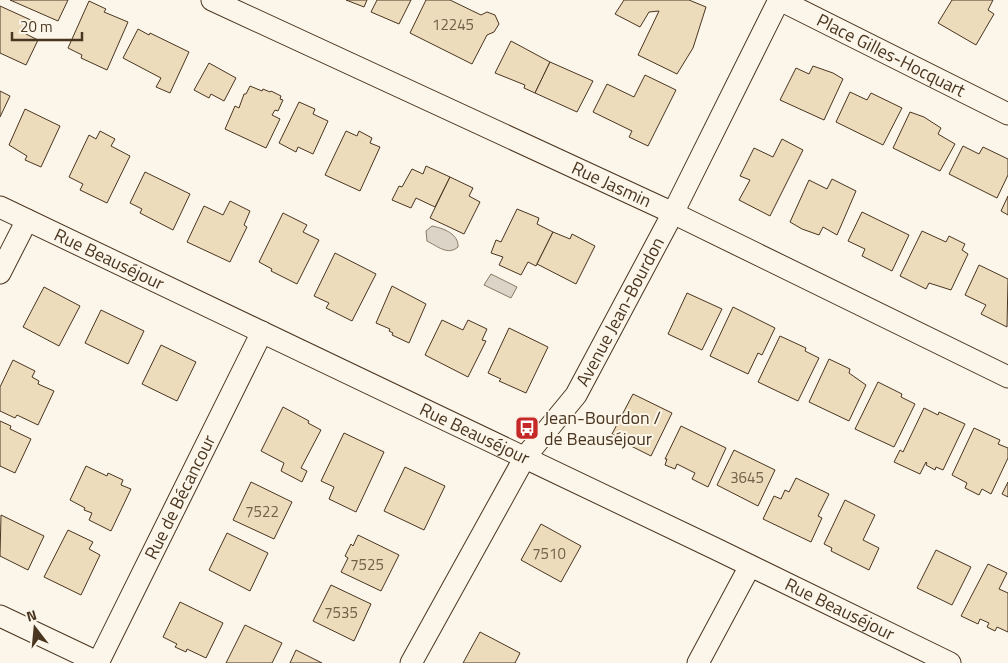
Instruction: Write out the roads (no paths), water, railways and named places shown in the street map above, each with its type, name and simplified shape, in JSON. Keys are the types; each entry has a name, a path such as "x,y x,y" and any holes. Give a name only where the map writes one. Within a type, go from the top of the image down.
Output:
{"street":[{"name":"Rue Jasmin","path":"212,0 673,213 1008,377"},
{"name":"Avenue Jean-Bourdon","path":"410,663 525,457 576,395 673,213 780,0"},
{"name":"Place Gilles-Hocquart","path":"780,0 1005,107"},
{"name":"Rue Beauséjour","path":"0,207 525,457 950,663"},
{"path":"0,273 27,220"},
{"name":"Rue de Bécancour","path":"99,663 262,332"},
{"path":"698,663 750,566"},
{"path":"0,616 99,663"}],"place":[{"name":"Jean-Bourdon / de Beauséjour","path":"527,428"}]}
